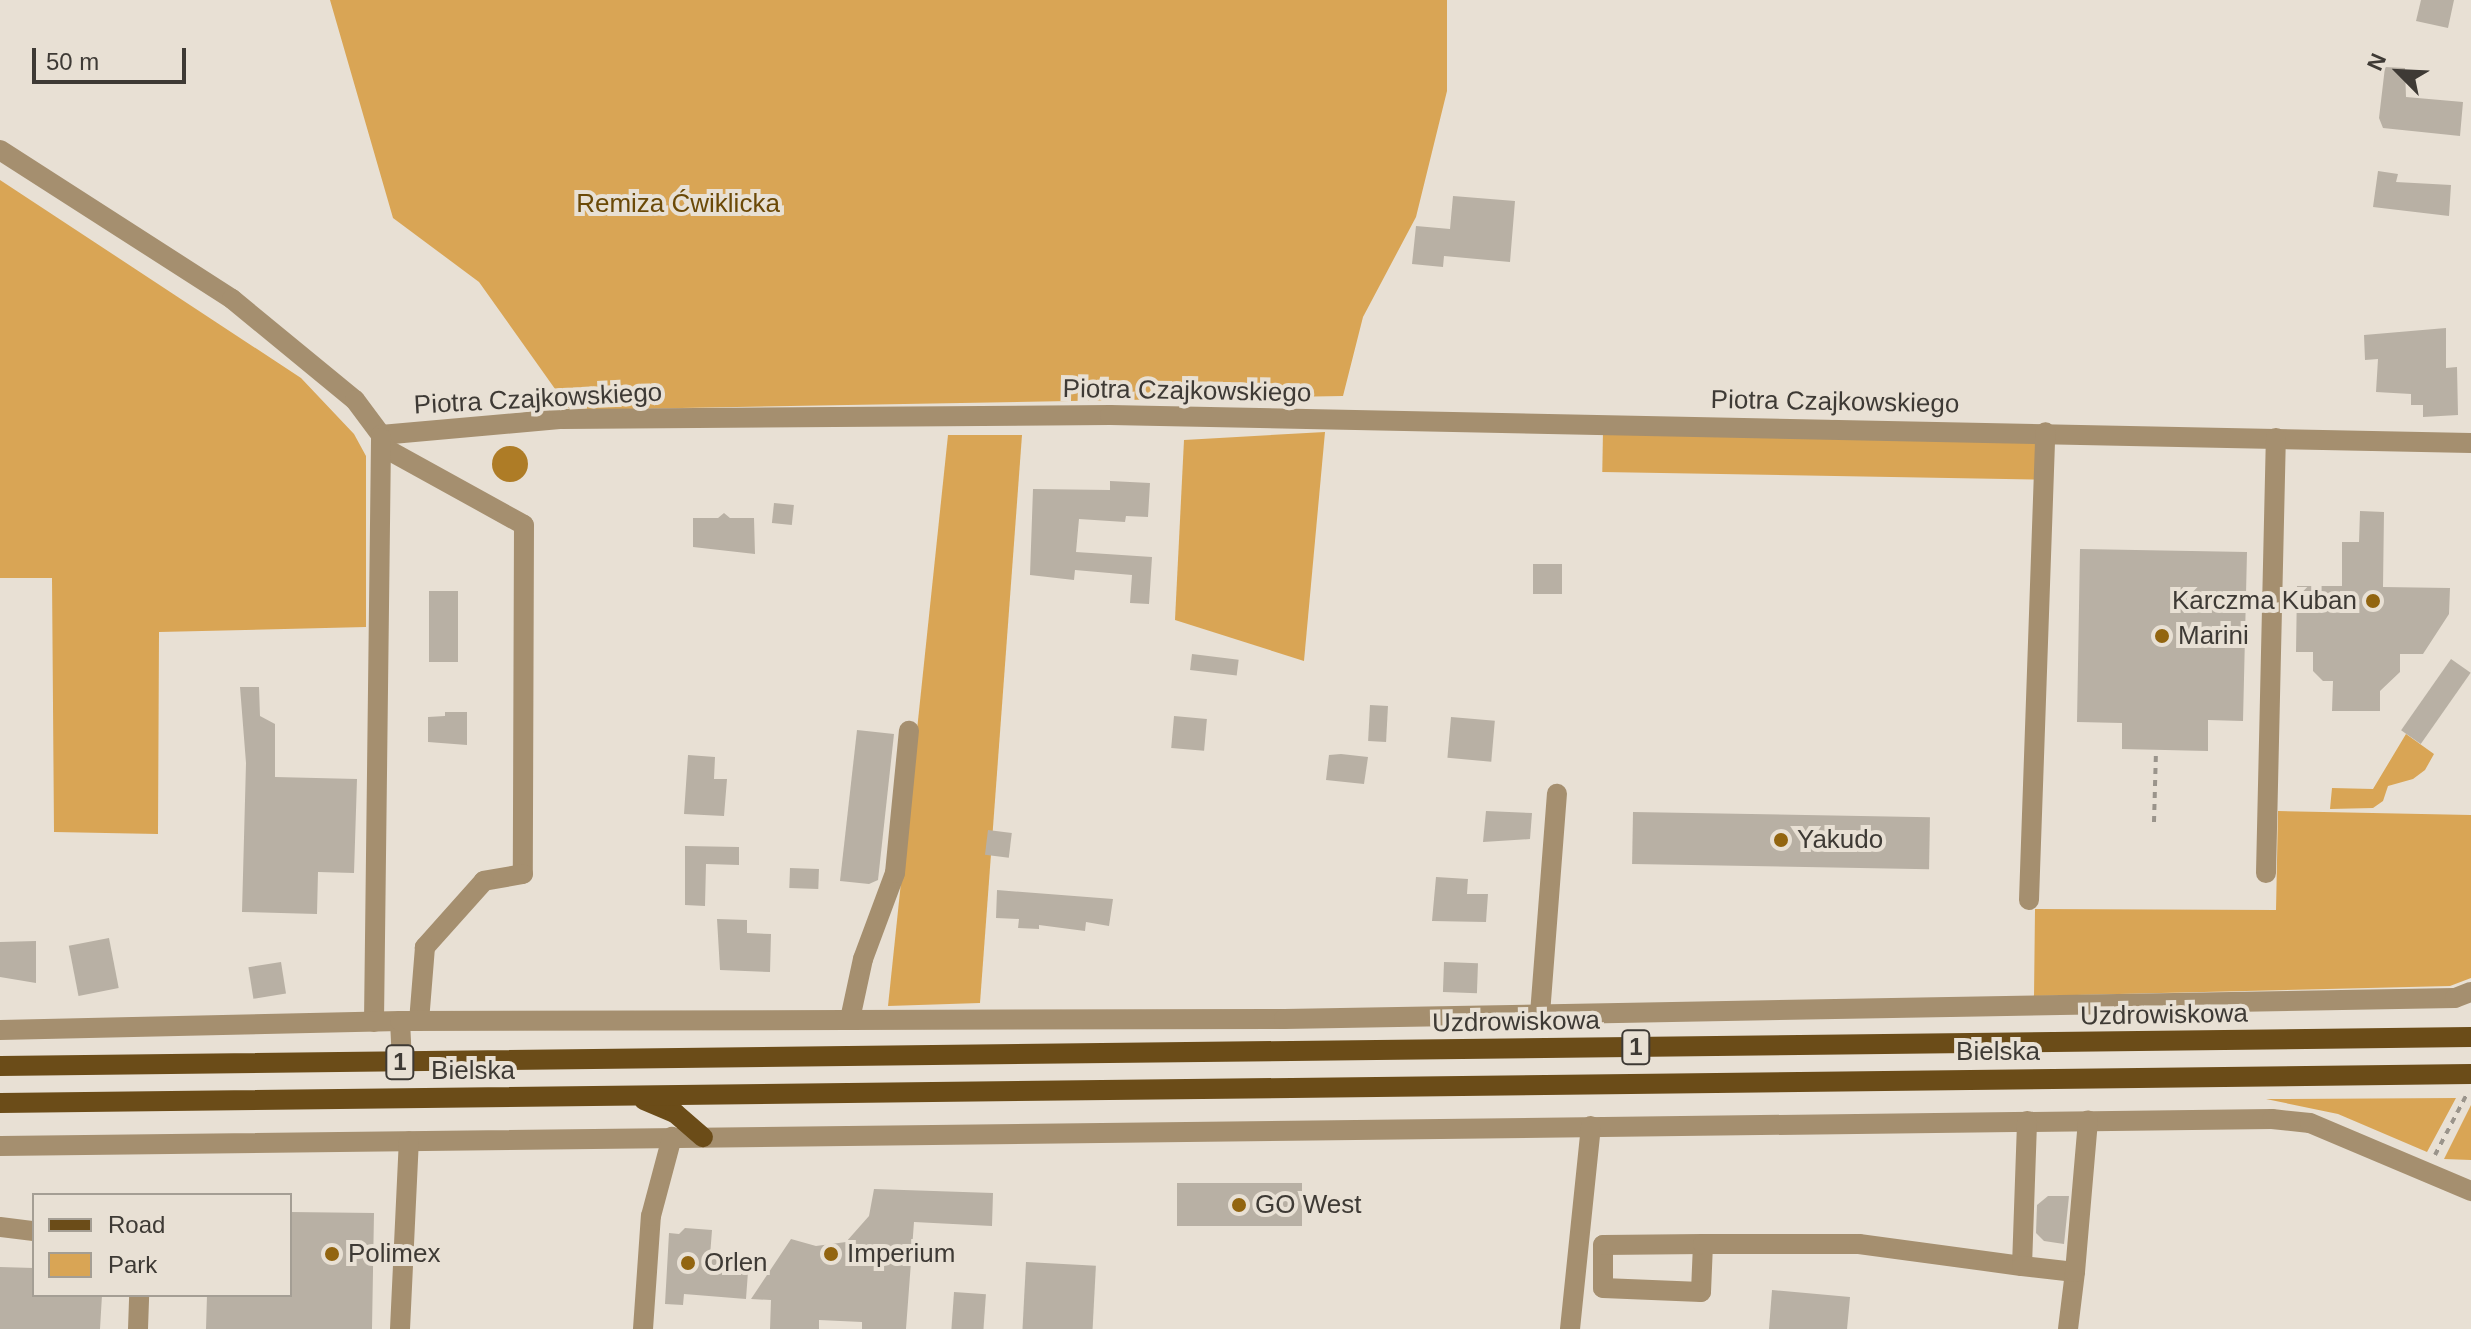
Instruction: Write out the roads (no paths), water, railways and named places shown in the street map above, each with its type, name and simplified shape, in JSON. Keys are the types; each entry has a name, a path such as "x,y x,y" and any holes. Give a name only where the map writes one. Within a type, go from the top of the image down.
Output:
{"main road":[{"name":"Uzdrowiskowa","path":"801,1056 2471,1037"},
{"name":"Bielska","path":"0,1066 801,1056"},
{"name":"Bielska","path":"0,1103 2471,1074"},
{"path":"636,1097 675,1113 703,1137"}],"street":[{"name":"Piotra Czajkowskiego","path":"0,150 232,299 355,400 381,440 562,419 1094,415 2471,443"},
{"path":"2029,900 2045,432"},
{"path":"2266,873 2276,438"},
{"path":"381,440 524,525 523,874 484,881 425,947 402,1062"},
{"path":"374,1022 381,440"},
{"path":"850,1019 863,959 895,873 909,731"},
{"path":"1540,1014 1557,794"},
{"path":"0,1030 410,1021 1540,1014 2455,998 2471,992"},
{"path":"2022,1266 2027,1121"},
{"path":"0,1146 2027,1121 2310,1123 2471,1191"},
{"path":"2068,1329 2088,1121"},
{"path":"1570,1329 1591,1126"},
{"path":"643,1329 651,1216 672,1137"},
{"path":"400,1329 409,1141"},
{"path":"0,1227 32,1231"},
{"path":"1703,1244 1701,1292 1603,1288 1603,1245 1703,1244 1859,1244 2075,1272"},
{"path":"138,1329 139,1297"}],"place":[{"name":"Karczma Kuban","path":"2373,601"},
{"name":"Marini","path":"2162,636"},
{"name":"Yakudo","path":"1781,840"},
{"name":"GO West","path":"1239,1205"},
{"name":"Polimex","path":"332,1254"},
{"name":"Imperium","path":"831,1254"},
{"name":"Orlen","path":"688,1263"}],"park label":[{"name":"Remiza Ćwiklicka","path":"678,204"}]}
